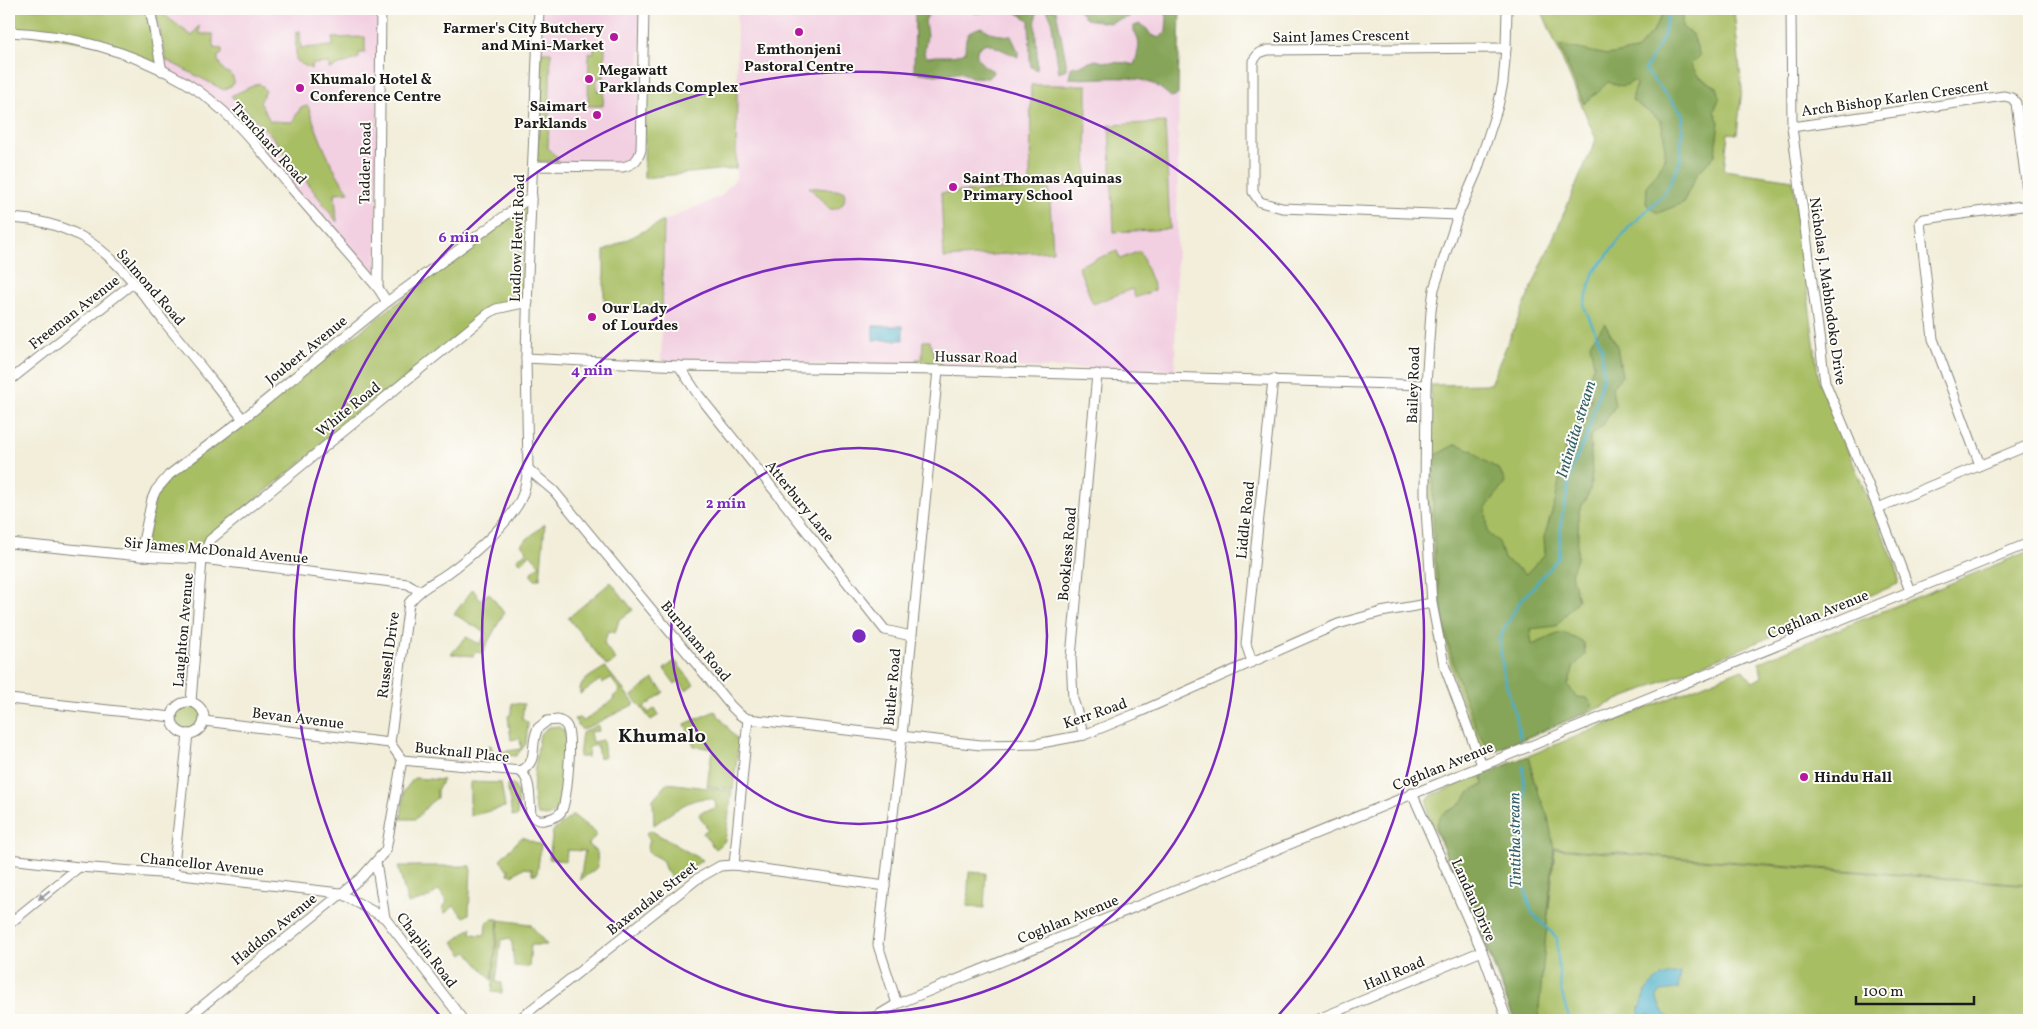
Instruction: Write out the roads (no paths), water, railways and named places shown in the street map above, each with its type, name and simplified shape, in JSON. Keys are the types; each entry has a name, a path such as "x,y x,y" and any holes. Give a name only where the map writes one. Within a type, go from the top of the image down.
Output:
{"street":[{"path":"150,9 162,71"},
{"name":"Tadder Road","path":"378,288 381,9"},
{"name":"Ludlow Hewit Road","path":"528,469 526,358 539,9"},
{"path":"533,166 623,167 634,162 639,157 641,150 644,9"},
{"name":"Bailey Road","path":"1482,765 1444,664 1432,603 1425,494 1426,385 1434,289 1458,215 1477,171 1498,106 1503,83 1507,9"},
{"name":"Nicholas J. Mabhodoko Drive","path":"1791,9 1792,127 1825,382 1878,508 1910,591"},
{"name":"Trenchard Road","path":"9,32 28,33 97,46 162,71 184,82 226,114 262,152 378,288 386,302"},
{"name":"Saint James Crescent","path":"1458,215 1282,208 1260,202 1253,192 1253,61 1259,52 1268,50 1506,48"},
{"name":"Arch Bishop Karlen Crescent","path":"1792,127 2004,96 2012,98 2016,104 2029,205"},
{"name":"Joubert Avenue","path":"140,556 152,498 156,490 169,475 243,419 386,302 532,196"},
{"path":"1980,465 1933,339 1920,222 1924,219 2029,205"},
{"name":"Salmond Road","path":"9,218 43,222 75,234 96,247 133,283 243,419"},
{"name":"Freeman Avenue","path":"9,381 133,283"},
{"name":"White Road","path":"202,559 210,540 489,313 496,309 528,302"},
{"name":"Hussar Road","path":"526,358 679,366 1097,374 1426,385"},
{"name":"Atterbury Lane","path":"679,366 697,393 885,630 911,636"},
{"name":"Butler Road","path":"897,1004 878,945 902,736 938,370"},
{"name":"Bookless Road","path":"1084,735 1072,699 1071,657 1097,374"},
{"name":"Liddle Road","path":"1252,662 1246,644 1274,380"},
{"path":"1878,508 2029,445"},
{"path":"419,590 451,571 507,519 522,498 528,469"},
{"name":"Burnham Road","path":"528,469 554,492 731,706 740,715 748,719"},
{"name":"Sir James McDonald Avenue","path":"9,543 140,556 202,559 408,584 419,590"},
{"name":"Coghlan Avenue","path":"870,1020 897,1004 2029,543"},
{"name":"Laughton Avenue","path":"191,702 202,559"},
{"name":"Russell Drive","path":"390,743 409,603 419,590"},
{"name":"Kerr Road","path":"748,719 981,745 1036,744 1084,735 1358,617 1432,603"},
{"path":"9,699 172,717"},
{"path":"191,702 203,712 204,721 201,728 188,734 176,729 172,717 178,706 191,702"},
{"path":"734,865 748,719"},
{"name":"Bucknall Place","path":"402,760 520,771 528,767 532,762 536,732 541,724 558,720 564,722 569,731 570,738 566,797 560,813 554,818 541,820 533,818 528,781 526,776 520,771"},
{"name":"Bevan Avenue","path":"204,721 390,743"},
{"path":"173,874 188,734"},
{"path":"378,860 386,850 389,840 402,760 390,743"},
{"name":"Landau Drive","path":"1412,793 1482,951 1507,1020"},
{"name":"Chancellor Avenue","path":"9,860 173,874 340,893 385,918"},
{"name":"Haddon Avenue","path":"185,1020 362,877 378,860"},
{"name":"Chaplin Road","path":"378,860 385,918 463,1020"},
{"name":"Baxendale Street","path":"518,1020 697,879 720,866 734,865 885,886"},
{"path":"9,924 78,867"},
{"name":"Hall Road","path":"1316,1020 1482,951"}],"water":[{"path":"873,326 903,326 903,340 873,340"},
{"path":"1680,973 1678,989 1661,991 1657,996 1662,1010 1673,1020 1660,1020 1647,1014 1643,1016 1639,1014 1639,1007 1642,1006 1645,992 1652,984 1664,976"}],"waterway":[{"name":"Intindita stream","path":"1520,738 1504,676 1499,639 1519,603 1559,557 1561,522 1572,468 1587,435 1603,378 1602,348 1584,306 1593,274 1629,227 1665,193 1680,163 1683,114 1645,70 1663,38 1669,9"},
{"name":"Tintitha stream","path":"1523,766 1526,823 1523,882 1532,913 1557,938 1561,990 1570,1020"}],"place":[{"name":"Emthonjeni Pastoral Centre","path":"799,32"},
{"name":"Farmer's City Butchery and Mini-Market","path":"614,37"},
{"name":"Megawatt Parklands Complex","path":"589,79"},
{"name":"Khumalo Hotel & Conference Centre","path":"300,88"},
{"name":"Saimart Parklands","path":"597,115"},
{"name":"Saint Thomas Aquinas Primary School","path":"953,187"},
{"name":"Our Lady of Lourdes","path":"592,317"},
{"name":"Hindu Hall","path":"1804,777"}],"district":[{"name":"Khumalo","path":"662,735"}]}
